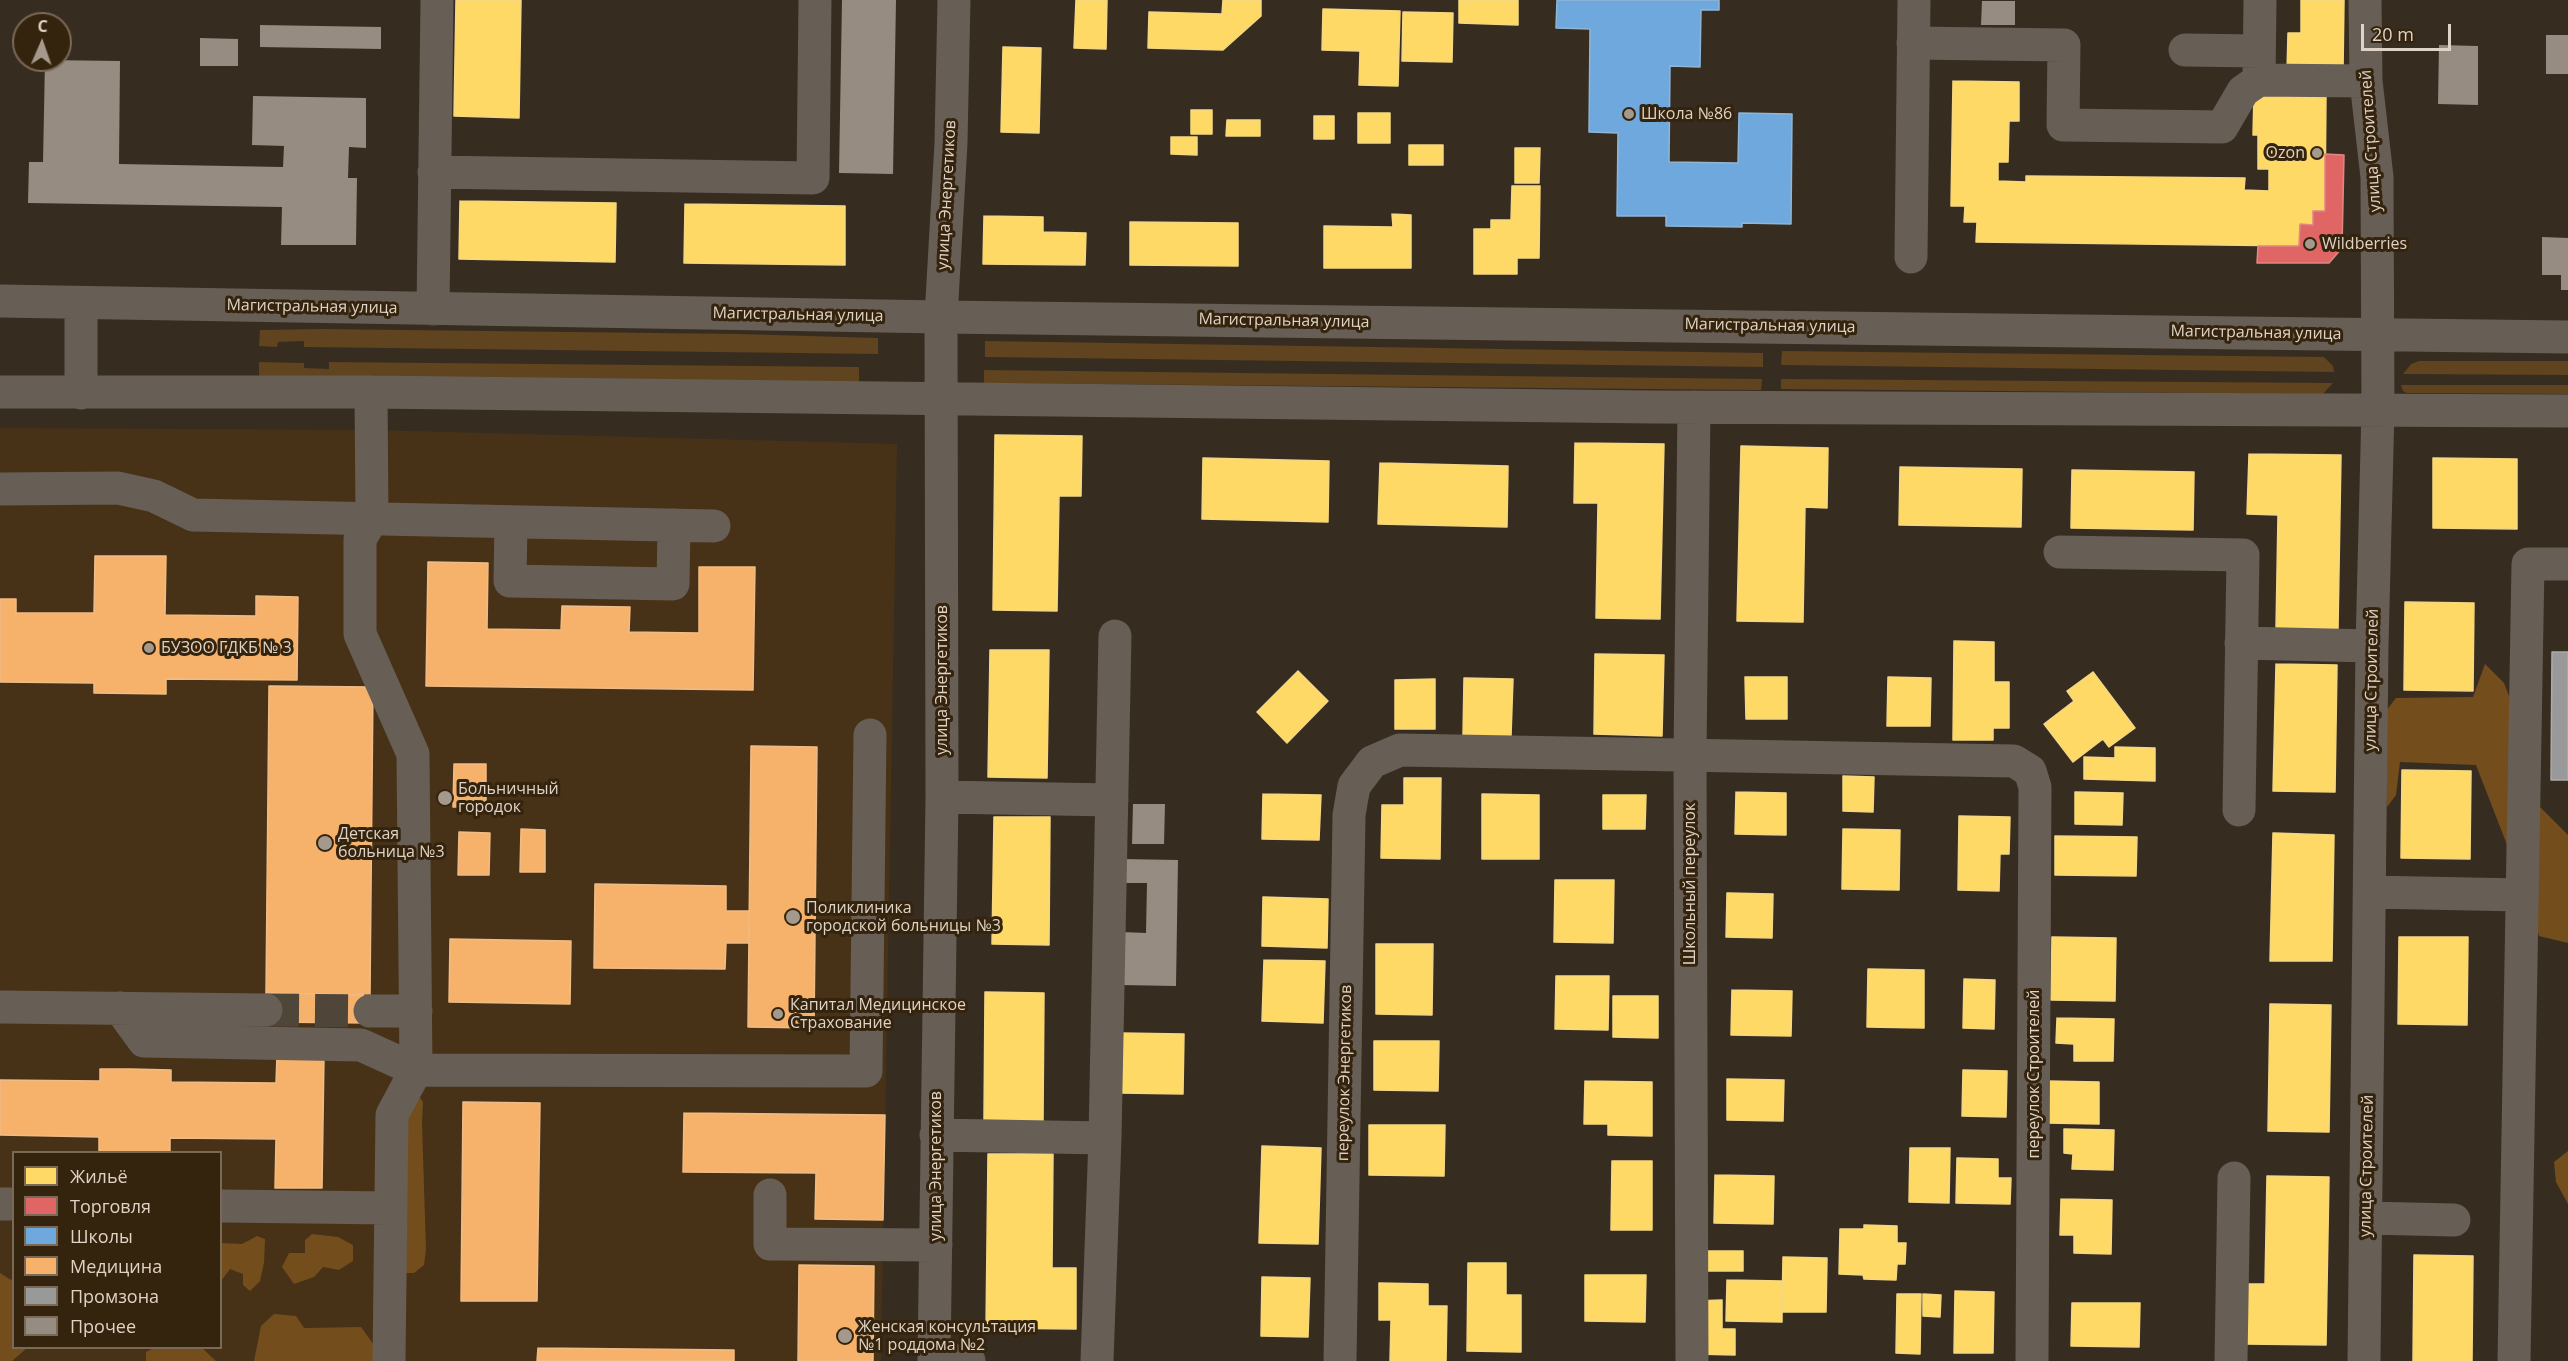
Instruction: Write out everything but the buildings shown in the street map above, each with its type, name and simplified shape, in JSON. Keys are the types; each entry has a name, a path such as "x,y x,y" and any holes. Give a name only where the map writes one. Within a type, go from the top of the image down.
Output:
{"street":[{"path":"433,309 437,0"},
{"path":"435,172 813,178 815,0"},
{"name":"улица Энергетиков","path":"934,1360 942,797 941,317 951,143 954,0"},
{"path":"1911,257 1914,0"},
{"path":"1913,43 2064,45 2063,125 2222,127 2259,66 2260,0"},
{"name":"улица Строителей","path":"2364,1361 2372,646 2378,409 2377,177 2366,81 2365,0"},
{"path":"2185,50 2259,66 2366,81"},
{"name":"Магистральная улица","path":"0,302 941,317 2568,338"},
{"path":"81,303 81,393"},
{"path":"0,392 371,392 1694,407 2568,411"},
{"path":"371,392 372,519 360,539 360,634 413,754 416,1070 392,1115 389,1361"},
{"name":"Школьный переулок","path":"1692,1361 1690,754 1694,407"},
{"path":"0,489 118,488 154,496 193,515 714,526"},
{"path":"511,522 510,581 673,584 674,525"},
{"path":"2060,552 2243,555 2239,810"},
{"path":"2514,1361 2528,564 2568,564"},
{"path":"1096,1361 1105,1138 1115,636"},
{"path":"2241,643 2372,646"},
{"path":"120,1008 144,1041 361,1045 416,1070 866,1071 870,735"},
{"name":"переулок Энергетиков","path":"1340,1361 1348,815 1354,786 1372,762 1400,750 1690,754"},
{"name":"переулок Строителей","path":"1690,754 2014,761 2030,771 2036,787 2032,1361"},
{"path":"942,797 1112,800"},
{"path":"2370,892 2522,895"},
{"path":"0,1008 266,1010"},
{"path":"370,1011 416,1011"},
{"path":"936,1135 1105,1138"},
{"path":"2230,1361 2234,1178"},
{"path":"770,1195 770,1244 936,1245"},
{"path":"222,1206 391,1208"},
{"path":"2366,1218 2454,1220"},
{"path":"934,1360 969,1361"}],"shaded area":[{"path":"260,330 878,338 878,354 304,347 304,341 278,342 277,347 259,346"},
{"path":"985,341 1763,353 1763,367 985,357"},
{"path":"1782,351 2324,357 2333,366 2334,372 1781,365"},
{"path":"2419,361 2568,361 2568,375 2403,374 2411,364"},
{"path":"259,362 304,363 304,368 329,369 329,362 859,367 859,383 259,376"},
{"path":"984,370 1762,379 1761,390 984,383"},
{"path":"1781,379 2333,383 2323,394 1781,389"},
{"path":"2401,385 2568,385 2568,394 2407,393 2403,391"},
{"name":"Больничный городок","path":"0,428 372,430 897,444 881,1361 0,1361"},
{"path":"2485,664 2504,683 2515,711 2533,800 2568,835 2568,943 2539,936 2530,904 2476,765 2400,762 2396,795 2387,807 2382,716 2396,698 2473,697"},
{"path":"417,1093 423,1102 426,1250 424,1265 414,1273 404,1273 402,1102"},
{"path":"2568,1151 2568,1204 2556,1182 2554,1162"},
{"path":"312,1234 338,1237 353,1245 353,1261 339,1270 323,1267 314,1277 294,1284 282,1267 289,1253 305,1253 305,1240"},
{"path":"257,1236 265,1239 264,1263 260,1281 250,1291 243,1285 243,1274 230,1269 222,1280 222,1243 242,1244"},
{"path":"0,1273 12,1279 12,1349 26,1349 12,1361 0,1361"},
{"path":"274,1314 296,1316 304,1328 361,1327 379,1352 381,1361 254,1361 261,1326"},
{"path":"152,1349 203,1349 216,1361 146,1361 146,1352"}],"tunnel":[{"path":"266,1010 370,1011"}],"place":[{"name":"Школа №86","path":"1629,114"},
{"name":"Ozon","path":"2317,153"},
{"name":"Wildberries","path":"2310,244"},
{"name":"БУЗОО ГДКБ № 3","path":"149,648"},
{"name":"Больничный городок","path":"445,798"},
{"name":"Детская больница №3","path":"325,843"},
{"name":"Поликлиника городской больницы №3","path":"793,917"},
{"name":"Капитал Медицинское Страхование","path":"778,1014"},
{"name":"Женская консультация №1 роддома №2","path":"845,1336"}]}
